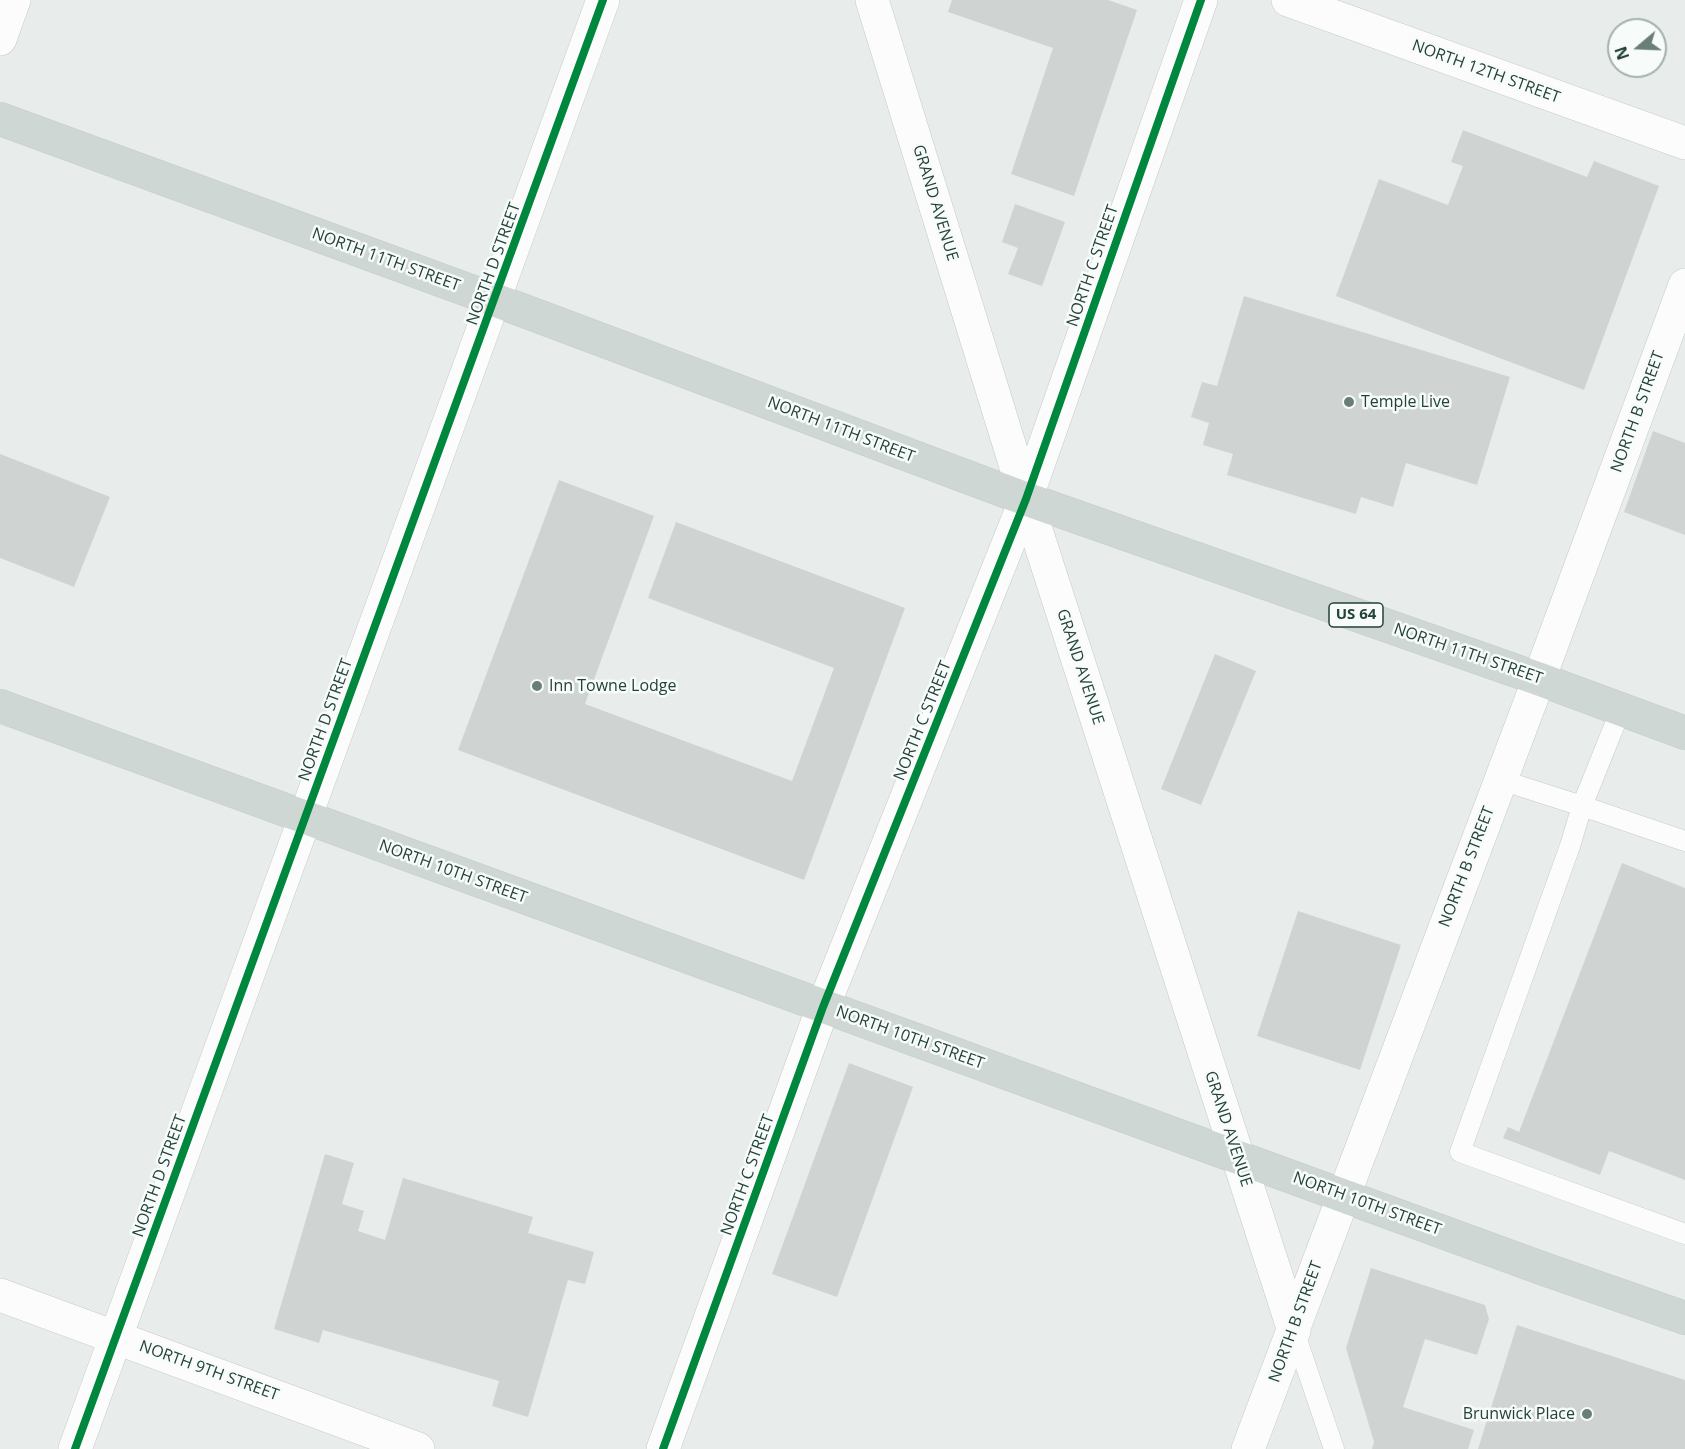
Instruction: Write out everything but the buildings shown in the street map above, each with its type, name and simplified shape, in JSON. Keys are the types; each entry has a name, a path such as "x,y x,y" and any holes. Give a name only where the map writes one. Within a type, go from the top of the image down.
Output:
{"main road":[{"name":"NORTH 11TH STREET","path":"0,119 495,300 1026,499 1539,679 1685,733"},
{"name":"NORTH 10TH STREET","path":"0,706 823,1007 1685,1318"}],"street":[{"path":"0,39 14,0"},
{"name":"NORTH D STREET","path":"75,1449 603,0"},
{"name":"GRAND AVENUE","path":"872,0 1026,499 1294,1331"},
{"name":"NORTH C STREET","path":"663,1449 823,1007 1026,499 1201,0"},
{"name":"NORTH 12TH STREET","path":"1288,0 1685,143"},
{"name":"NORTH B STREET","path":"1248,1449 1685,285"},
{"name":"NORTH 9TH STREET","path":"0,1295 418,1449"}],"lane":[{"path":"1621,709 1582,806 1570,846 1460,1152 1685,1234"},
{"path":"1501,780 1685,841"},
{"path":"1294,1331 1334,1449"}],"cycle path":[{"path":"75,1449 603,0"},
{"path":"663,1449 823,1007 1026,499 1201,0"}],"place":[{"name":"Temple Live","path":"1349,402"},
{"name":"Inn Towne Lodge","path":"537,686"},
{"name":"Brunwick Place","path":"1587,1414"}]}
